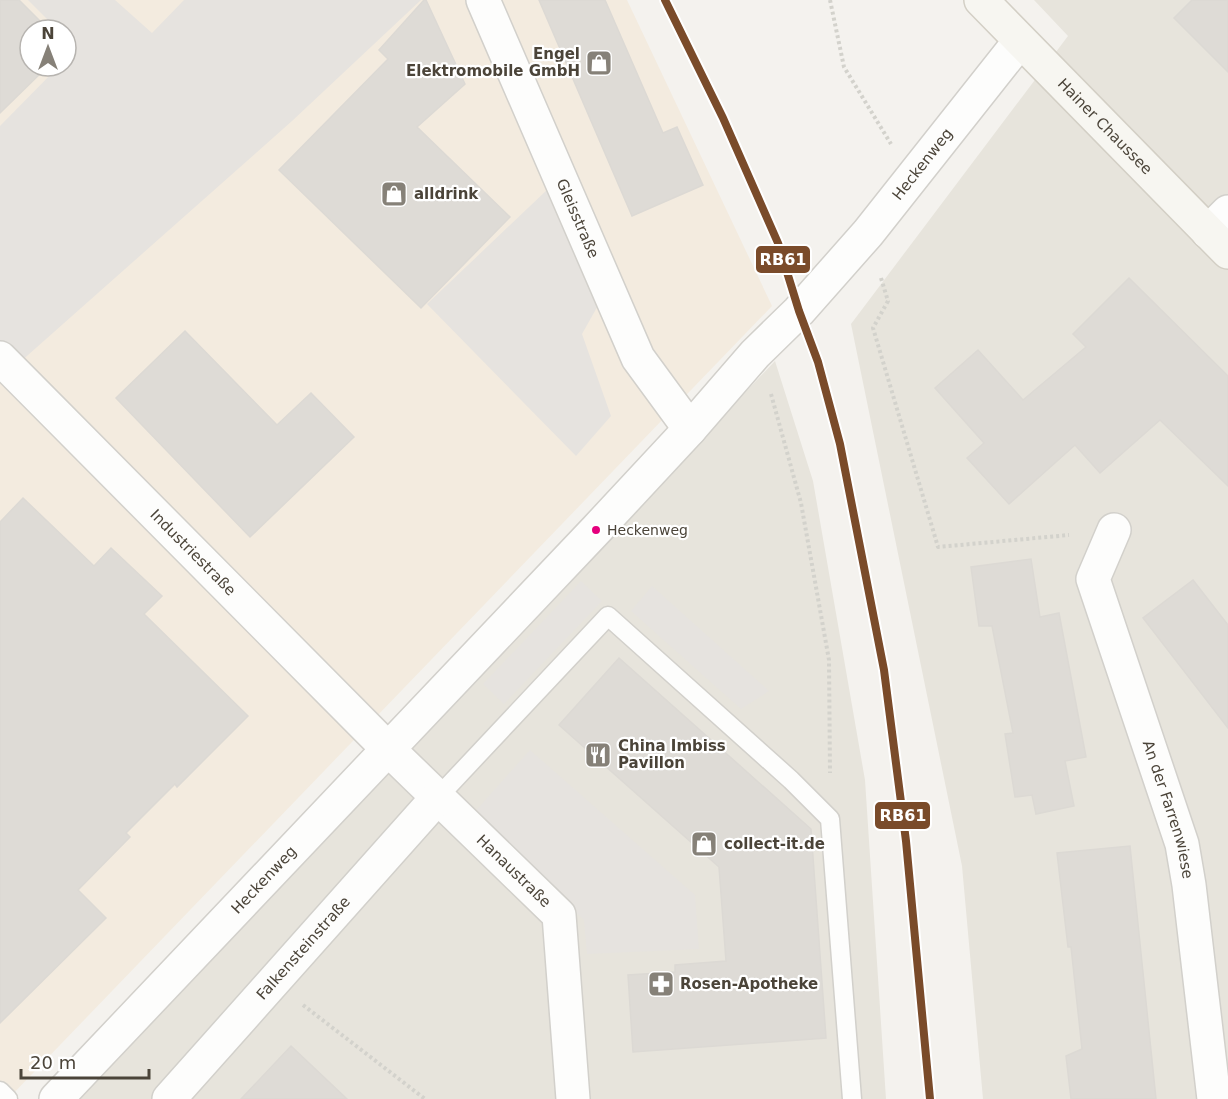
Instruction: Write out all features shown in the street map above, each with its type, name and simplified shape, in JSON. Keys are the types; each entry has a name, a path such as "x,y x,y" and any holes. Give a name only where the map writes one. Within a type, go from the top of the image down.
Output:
{"street":[{"name":"Gleisstraße","path":"483,0 638,358 690,429"},
{"name":"Hainer Chaussee","path":"981,0 1020,41 1221,232"},
{"name":"Heckenweg","path":"56,1099 690,429 755,354 799,311 868,233 1020,41"},
{"name":"Industriestraße","path":"0,358 387,748"},
{"name":"An der Farrenwiese","path":"1114,530 1093,579 1182,844 1189,885 1214,1099"},
{"name":"Hanaustraße","path":"387,748 559,915 573,1099"},
{"name":"Falkensteinstraße","path":"169,1099 438,797"}],"lane":[{"path":"438,797 608,616 791,780 830,819 852,1099"},
{"path":"0,1091 8,1099"}],"path":[{"path":"830,0 844,67 911,177"},
{"path":"868,233 888,301 873,328 938,547 1114,530"},
{"path":"755,354 771,394 801,503 829,660 830,819"},
{"path":"274,982 425,1099"}],"shaded area":[{"path":"0,0 627,0 772,306 8,1099 0,1099"},
{"path":"28,0 115,0 152,33 184,0 421,0 292,121 19,363 0,343 0,126 47,78 78,78 78,18 46,18"},
{"path":"1034,0 1228,0 1228,1099 983,1099 962,866 851,324 1068,36"},
{"path":"549,188 600,302 582,334 611,416 576,456 427,304"},
{"path":"775,361 813,481 865,780 886,1099 75,1099"},
{"path":"581,581 602,601 504,704 483,684"},
{"path":"652,586 769,691 741,709 631,611"},
{"path":"530,750 695,895 699,949 587,954 584,920 471,816"}],"building":[{"path":"0,0 19,0 37,18 18,18 18,78 36,78 0,113"},
{"name":"alldrink","path":"424,0 465,84 417,127 510,217 421,308 279,170 388,59 379,50"},
{"name":"Engel Elektromobile GmbH","path":"539,0 605,0 663,133 677,127 703,185 632,216"},
{"path":"1192,0 1228,0 1228,72 1174,18"},
{"path":"1129,278 1228,376 1228,486 1160,420 1100,473 1075,445 1009,504 967,458 984,443 935,388 978,350 1023,400 1086,347 1073,334"},
{"path":"185,331 277,425 311,393 354,437 250,537 116,398"},
{"path":"23,498 94,566 111,548 162,596 144,614 248,716 177,787 175,784 126,833 130,837 78,890 106,918 0,1023 0,522"},
{"path":"1031,559 1040,617 1059,613 1086,757 1065,761 1074,806 1036,814 1032,795 1015,797 1005,734 1013,733 992,626 979,626 971,567"},
{"path":"1193,580 1228,625 1228,728 1143,618"},
{"path":"619,658 811,829 826,1038 633,1052 628,975 675,972 675,965 726,961 719,867 559,725"},
{"path":"1130,846 1156,1099 1071,1099 1066,1056 1082,1049 1071,947 1068,947 1057,853"},
{"path":"291,1046 347,1099 241,1099"}],"transit line":[{"name":"RB61","path":"665,0 723,118 778,243 818,362 840,444 884,670 906,841 930,1099"}],"place":[{"name":"Engel Elektromobile GmbH","path":"599,63"},
{"name":"alldrink","path":"394,194"},
{"name":"Heckenweg","path":"596,530"},
{"name":"China Imbiss Pavillon","path":"598,755"},
{"name":"collect-it.de","path":"704,844"},
{"name":"Rosen-Apotheke","path":"661,984"}]}
